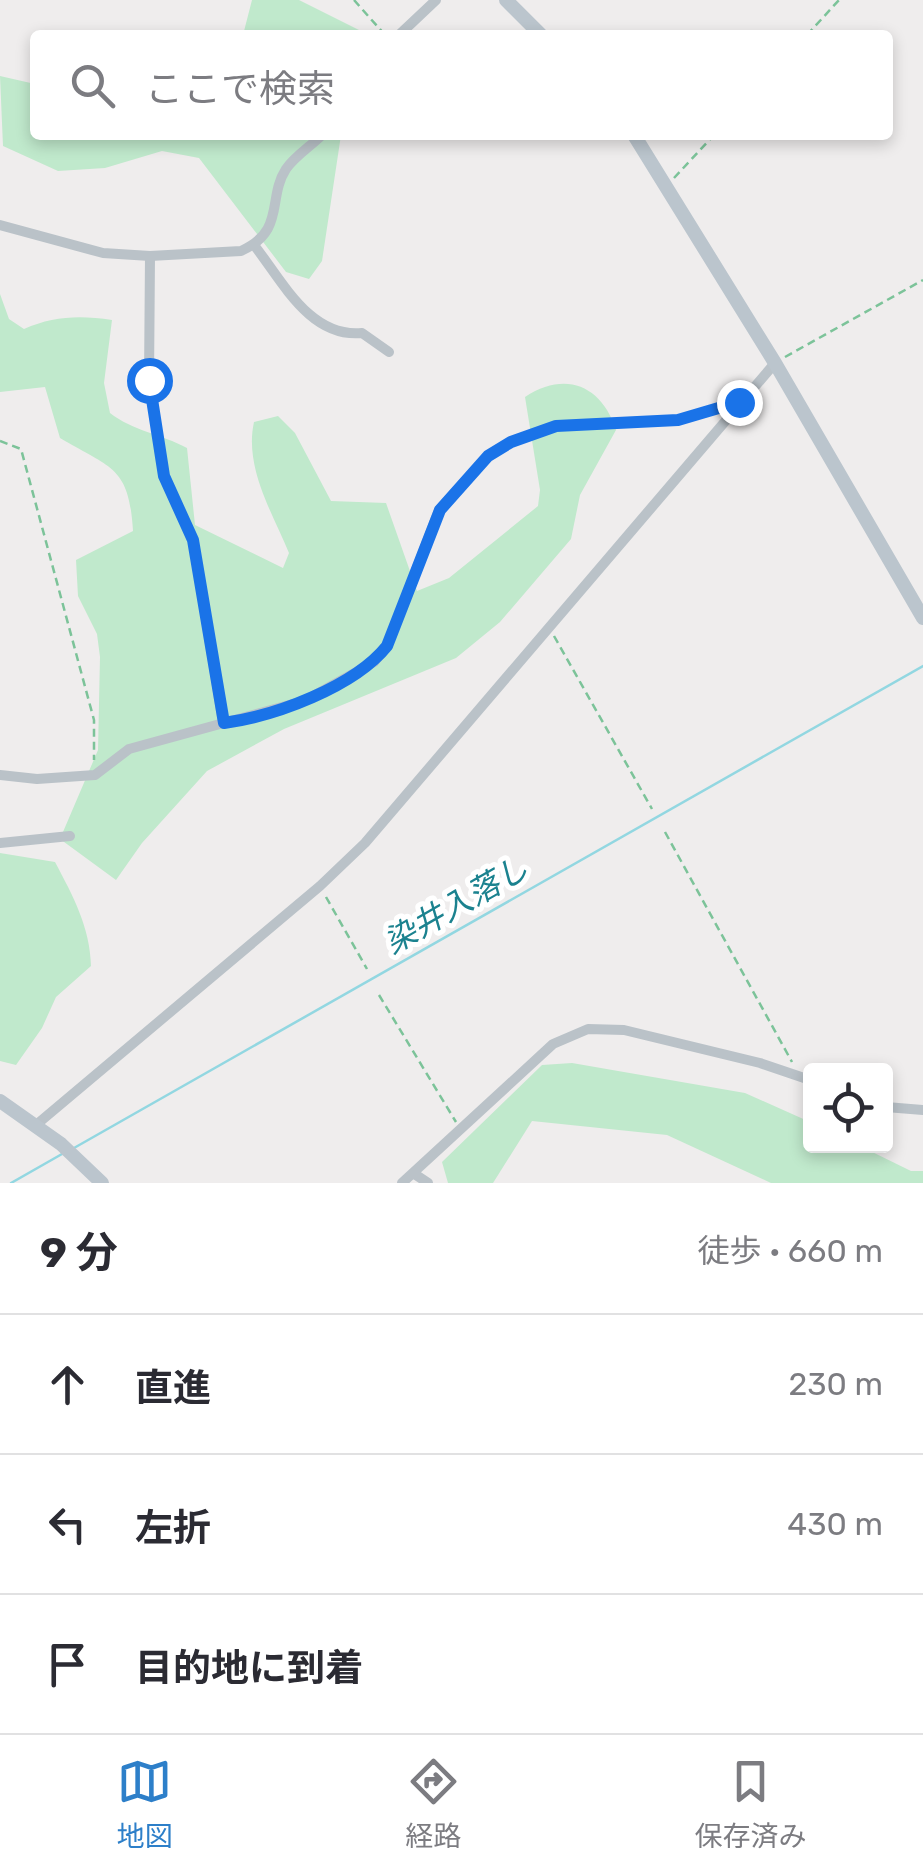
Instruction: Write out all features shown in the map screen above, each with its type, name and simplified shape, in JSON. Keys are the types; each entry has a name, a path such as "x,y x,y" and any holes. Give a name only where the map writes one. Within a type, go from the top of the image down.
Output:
{"street":[{"path":"405,30 436,0"},
{"path":"506,0 536,30"},
{"path":"0,225 91,251 150,256 241,251 254,245 274,218 285,170 317,140"},
{"path":"637,140 775,362 923,618"},
{"path":"254,245 316,323 345,334 362,333 389,352"},
{"path":"150,256 149,380 164,476 193,540 224,723"},
{"path":"36,1125 320,886 365,843 775,362"},
{"path":"0,775 37,780 95,775 129,749 304,701 374,662 387,646 440,510 468,475 511,442 556,426 678,420 739,402"},
{"path":"0,843 70,836"},
{"path":"402,1183 553,1044 588,1029 624,1030 803,1077"},
{"path":"0,1102 61,1144 102,1183"},
{"path":"893,1108 923,1110"},
{"path":"413,1172 428,1183"}],"path":[{"path":"354,0 381,30"},
{"path":"812,30 840,0"},
{"path":"666,187 709,140"},
{"path":"775,362 923,280"},
{"path":"0,440 21,449 94,720 95,775"},
{"path":"548,627 652,809"},
{"path":"665,832 803,1074"},
{"path":"320,886 368,969"},
{"path":"380,995 462,1131"}],"green space":[{"path":"252,0 299,0 359,30 244,30"},
{"path":"0,76 30,83 30,140 340,140 322,261 309,279 286,272 199,158 162,151 105,168 58,171 3,146"},
{"path":"0,294 9,319 24,329 67,318 112,320 104,383 110,413 187,448 195,525 283,568 289,553 256,472 254,422 278,416 295,433 331,501 386,503 417,591 449,578 538,506 540,490 525,397 555,385 581,387 602,402 616,430 580,495 571,539 500,622 456,658 284,729 207,771 142,843 116,880 60,839 98,750 100,657 97,634 78,596 76,560 133,531 131,510 122,481 114,472 60,438 45,387 0,392"},
{"path":"0,853 55,862 84,925 90,952 91,966 56,997 42,1028 16,1065 0,1061"},
{"path":"572,1063 745,1093 803,1119 803,1153 874,1153 911,1171 923,1171 923,1183 771,1183 667,1135 532,1121 493,1183 448,1183 442,1162 542,1065"}],"waterway":[{"name":"染井入落し","path":"74,1148 923,666"},
{"name":"染井入落し","path":"11,1183 62,1154"}],"route":[{"path":"149,380 164,476 193,540 224,723 285,709 374,662 387,646 440,510 458,485 488,456 511,442 556,426 594,421 678,420 739,402"}]}
